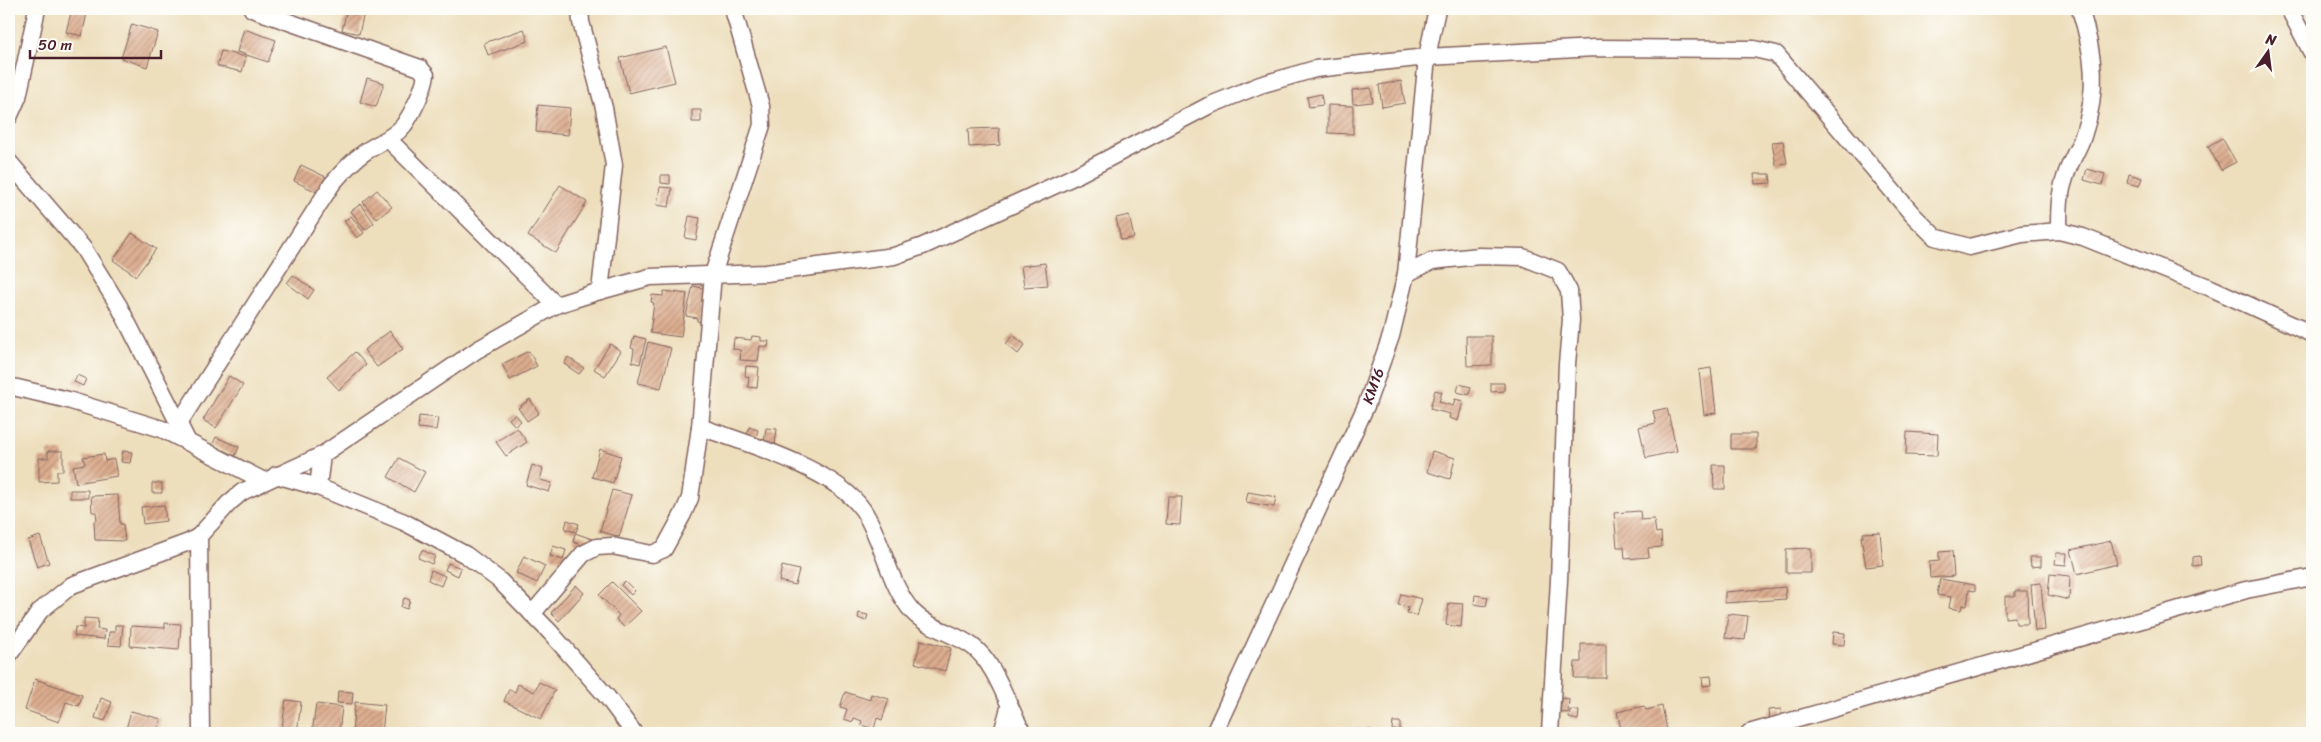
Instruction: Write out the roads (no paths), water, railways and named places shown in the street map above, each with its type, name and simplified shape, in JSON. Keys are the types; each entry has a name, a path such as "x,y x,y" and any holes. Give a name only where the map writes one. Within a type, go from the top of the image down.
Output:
{"street":[{"path":"9,117 18,97 37,9"},
{"path":"179,423 332,184 347,166 388,139 403,125 424,84 426,75 420,68 252,9"},
{"path":"580,9 581,22 604,108 614,165 600,291"},
{"path":"532,614 583,554 597,547 612,546 652,554 664,549 690,498 700,427 712,274 762,125 761,106 733,9"},
{"name":"KM16","path":"1214,733 1366,406 1391,336 1406,274 1428,57 1437,9"},
{"path":"2059,231 2059,200 2065,177 2083,135 2093,93 2094,62 2080,9"},
{"path":"2289,9 2312,54"},
{"path":"9,655 40,611 72,584 181,545 199,536 228,503 242,492 322,455 478,350 556,305 650,277 766,273 894,256 923,246 1076,176 1208,106 1260,85 1315,69 1428,57 1595,48 1754,49 1776,54 1906,208 1935,237 1969,247 2022,234 2059,231 2083,237 2211,288 2312,334"},
{"path":"388,139 556,305"},
{"path":"9,162 83,248 119,306 188,442"},
{"path":"1406,274 1432,260 1479,256 1523,257 1558,271 1569,291 1571,320 1567,364 1559,580 1550,733"},
{"path":"9,386 87,406 162,429 270,478 318,487 404,522 466,555 499,580 532,614 608,698 634,733"},
{"path":"700,427 791,461 837,485 851,497 863,511 909,606 921,620 965,642 985,658 1023,733"},
{"path":"318,487 322,455"},
{"path":"199,536 201,733"},
{"path":"1749,733 2246,590 2312,577"},
{"path":"1002,733 1009,708"}]}
